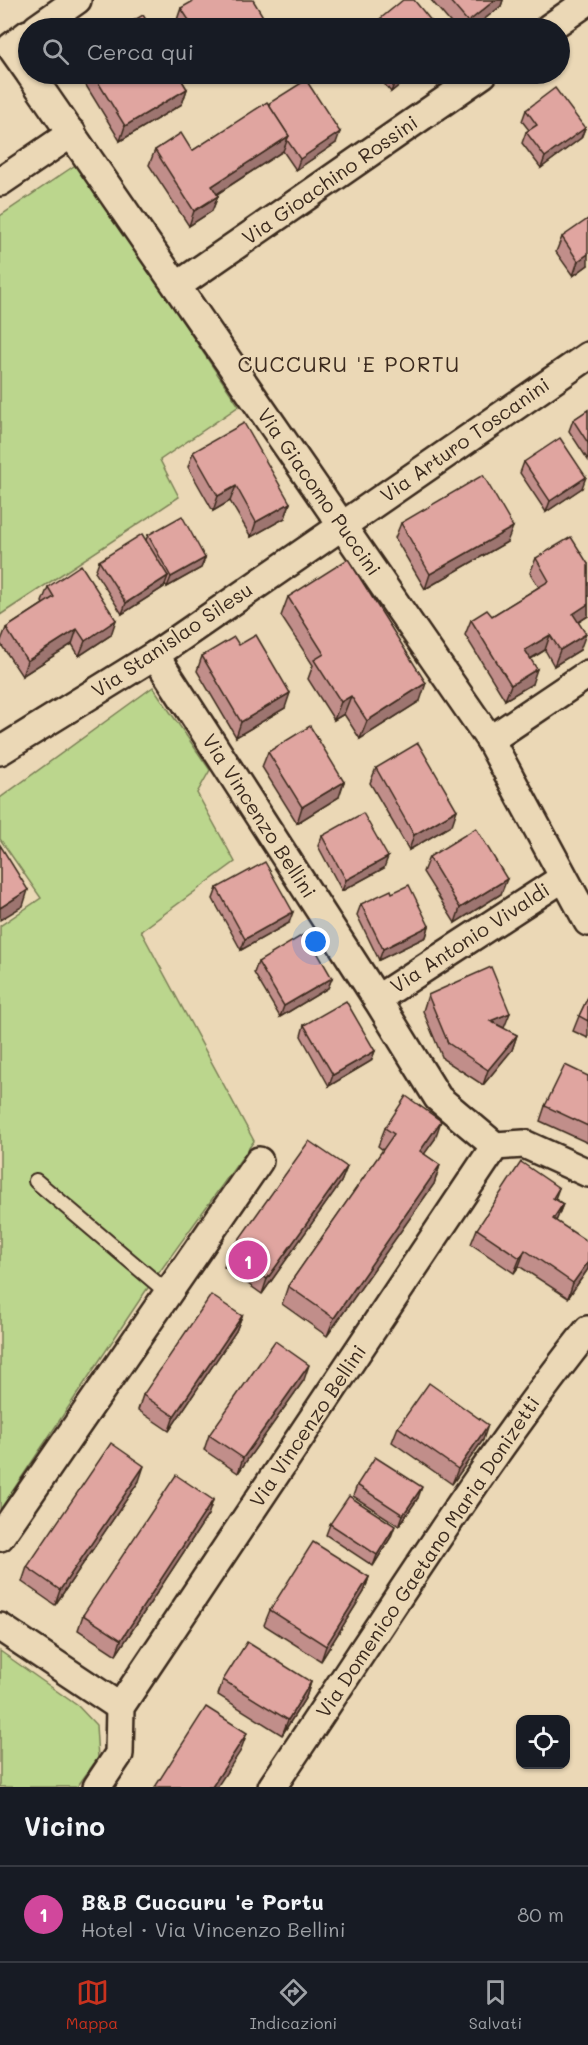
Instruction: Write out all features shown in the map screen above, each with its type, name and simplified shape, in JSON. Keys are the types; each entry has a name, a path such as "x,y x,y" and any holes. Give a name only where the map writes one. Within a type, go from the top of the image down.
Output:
{"street":[{"path":"51,18 77,0"},
{"path":"563,18 588,1"},
{"name":"Via Giacomo Puccini","path":"18,41 11,46 18,56"},
{"name":"Via Giacomo Puccini","path":"37,84 490,740 588,922"},
{"name":"Via Gioachino Rossini","path":"177,286 469,84"},
{"path":"0,182 72,133"},
{"name":"Via Arturo Toscanini","path":"342,525 588,356"},
{"name":"Via Stanislao Silesu","path":"0,751 154,655 342,525"},
{"name":"Via Vincenzo Bellini","path":"120,1707 495,1146 438,1098 377,999 154,655"},
{"path":"490,740 588,674"},
{"name":"Via Antonio Vivaldi","path":"377,999 563,878"},
{"path":"495,1146 524,1144 588,1173"},
{"path":"0,1537 259,1161"},
{"name":"Via Domenico Gaetano Maria Donizetti","path":"272,1787 411,1577 552,1374 588,1330"},
{"path":"0,1627 120,1707 118,1755 97,1787"}],"lane":[{"path":"36,1181 168,1293"}],"green space":[{"path":"77,164 239,406 160,460 179,497 0,615 0,216"},
{"path":"153,687 210,770 197,793 235,862 141,931 254,1141 145,1292 0,1510 0,926 41,898 0,839 0,798"},
{"path":"0,1651 78,1706 96,1725 98,1758 77,1787 0,1787"}],"building":[{"path":"195,0 253,0 264,18 188,18 181,8"},
{"path":"403,0 414,0 429,18 381,18"},
{"path":"449,0 495,0 473,18 465,18"},
{"path":"99,84 184,84 187,89 125,126"},
{"path":"300,84 309,84 340,132 300,159 287,140 289,136 268,104"},
{"path":"555,88 585,128 545,157 526,132 537,125 526,110"},
{"path":"267,102 289,136 212,186 218,196 194,211 155,150 181,133 192,151"},
{"path":"588,219 588,254 578,261 562,237"},
{"path":"588,410 588,443 573,420"},
{"path":"244,423 290,503 256,522 236,486 218,496 193,452"},
{"path":"560,438 586,477 550,501 524,462"},
{"path":"483,475 513,527 430,574 401,523"},
{"path":"182,516 205,558 171,577 148,535"},
{"path":"142,534 168,576 126,603 99,561"},
{"path":"571,537 588,564 588,604 573,614 586,634 560,650 550,635 525,650 537,669 511,685 471,620 487,610 492,616 549,581 536,558"},
{"path":"348,559 426,683 367,721 351,696 341,702 314,660 324,654 288,597"},
{"path":"81,565 116,620 85,641 77,629 27,661 6,628 54,597 48,587"},
{"path":"256,635 290,693 241,722 202,656 234,637 239,645"},
{"path":"310,726 344,782 302,807 268,752"},
{"path":"418,743 457,810 414,835 376,768"},
{"path":"363,813 388,857 346,880 322,836"},
{"path":"476,828 507,879 460,908 429,857"},
{"path":"0,845 28,890 0,908"},
{"path":"265,862 293,912 245,939 217,888"},
{"path":"409,885 429,926 383,949 361,904 391,890 392,893"},
{"path":"306,933 332,978 284,1006 258,962"},
{"path":"491,967 510,1013 490,1021 517,1035 488,1070 448,1043 428,995"},
{"path":"588,997 588,1021 579,1016"},
{"path":"346,1001 375,1051 333,1075 304,1025"},
{"path":"565,1065 588,1076 588,1126 545,1106"},
{"path":"406,1096 441,1121 420,1151 440,1165 334,1318 288,1286 394,1134 385,1128"},
{"path":"309,1141 347,1167 267,1279 230,1252"},
{"path":"521,1162 559,1188 553,1198 563,1204 553,1219 588,1242 588,1262 573,1283 525,1250 520,1258 477,1229"},
{"path":"211,1295 242,1316 174,1416 143,1395"},
{"path":"275,1341 309,1365 243,1458 209,1435"},
{"path":"429,1383 488,1425 458,1469 398,1427"},
{"path":"111,1443 144,1466 60,1590 27,1567"},
{"path":"375,1457 422,1487 403,1515 357,1485"},
{"path":"176,1475 213,1500 121,1640 83,1615"},
{"path":"349,1496 395,1526 377,1555 330,1524"},
{"path":"313,1542 369,1577 326,1646 270,1610"},
{"path":"247,1642 311,1682 288,1720 223,1680"},
{"path":"206,1707 247,1733 212,1787 155,1787"}],"place":[{"name":"B&B Cuccuru 'e Portu","path":"248,1260"}],"district":[{"name":"CUCCURU 'E PORTU","path":"349,365"}]}
